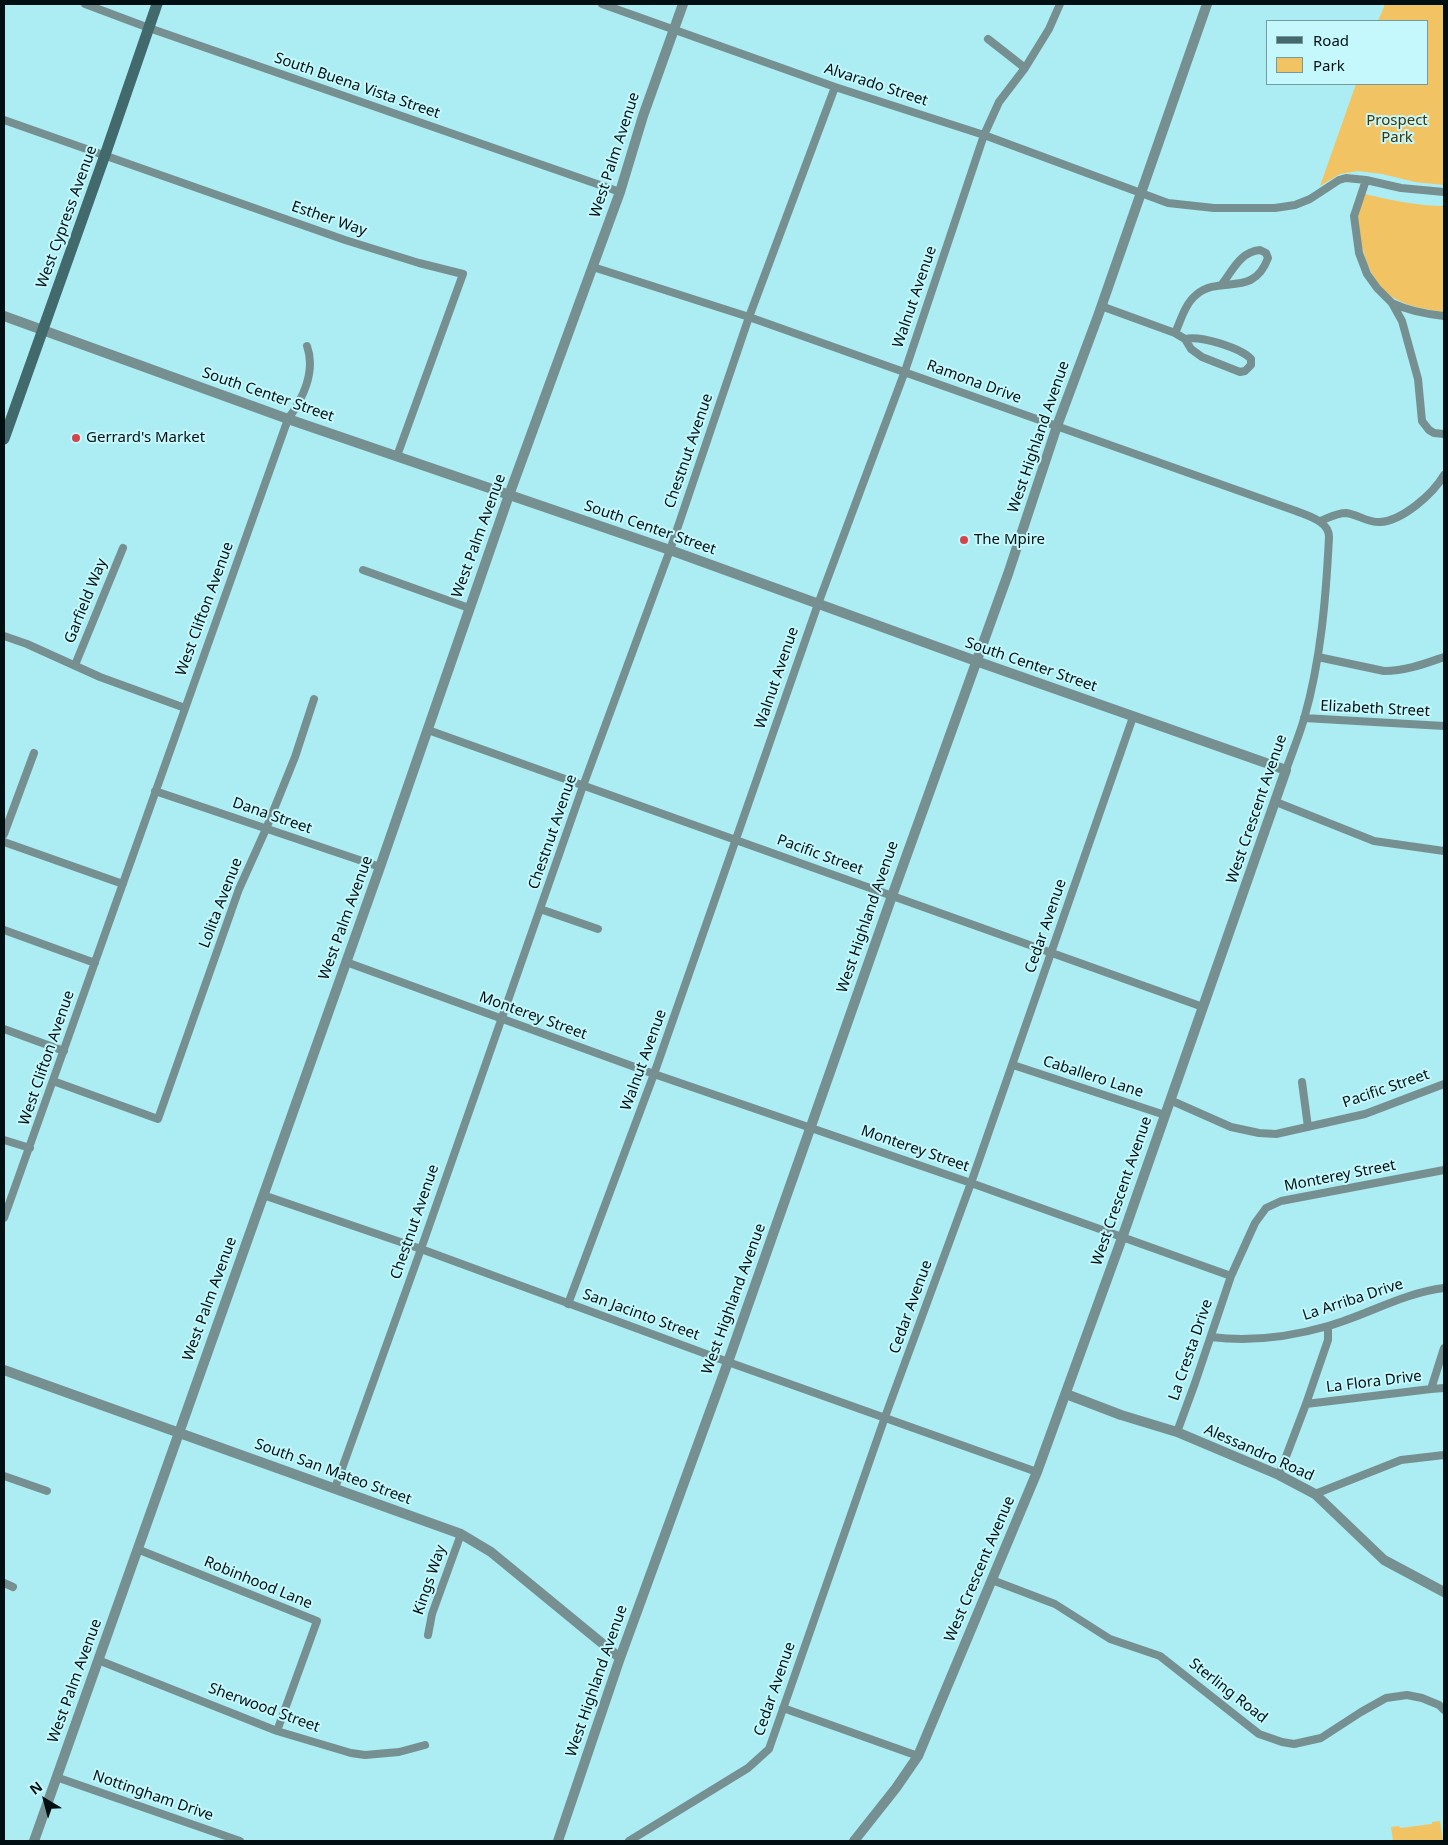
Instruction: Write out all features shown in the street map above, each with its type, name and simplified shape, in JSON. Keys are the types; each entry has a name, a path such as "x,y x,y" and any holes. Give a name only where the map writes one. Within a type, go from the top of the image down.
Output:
{"main road":[{"name":"West Cypress Avenue","path":"4,439 157,4"}],"street":[{"name":"South Buena Vista Street","path":"85,4 620,192"},
{"name":"Alvarado Street","path":"602,4 835,87 984,135 1141,194 1179,205 1214,208 1274,208 1295,205 1310,199 1339,180 1346,178 1366,180 1401,188 1444,192"},
{"name":"West Palm Avenue","path":"34,1841 380,867 509,495 620,192 643,116 683,4"},
{"name":"Walnut Avenue","path":"568,1304 654,1074 818,604 905,371 984,135 1000,102 1025,68 1049,29 1060,4"},
{"name":"West Highland Avenue","path":"558,1841 620,1658 728,1362 1008,574 1057,426 1102,306 1207,4"},
{"path":"988,39 1025,68"},
{"name":"Chestnut Avenue","path":"335,1488 583,786 670,550 749,317 835,87"},
{"name":"Esther Way","path":"4,120 345,240 419,263 464,274 397,456"},
{"path":"1366,180 1354,216 1354,228 1359,253 1367,274 1377,288 1392,303 1402,321 1418,379 1422,421 1434,433 1444,434"},
{"path":"1175,333 1188,303 1197,294 1222,284 1249,282 1265,265 1268,258 1266,253 1260,250 1247,254 1240,259 1222,284"},
{"name":"Ramona Drive","path":"593,267 749,317 905,371 979,400 1057,426 1320,521"},
{"path":"1392,303 1422,314 1444,316"},
{"path":"1102,306 1175,333 1185,339 1192,349 1208,361 1240,372 1245,371 1251,365 1251,359 1244,353 1200,338 1185,339"},
{"name":"South Center Street","path":"4,316 288,419 670,550 976,661 1286,770"},
{"name":"West Clifton Avenue","path":"4,1218 288,419 308,382 311,357 306,346"},
{"path":"1320,521 1346,513 1375,522 1386,521 1397,517 1421,502 1435,489 1444,476"},
{"name":"West Crescent Avenue","path":"854,1841 896,1788 918,1756 1037,1472 1276,802 1304,718 1318,657 1325,599 1329,537 1329,532 1320,521"},
{"name":"Garfield Way","path":"75,665 123,548"},
{"path":"364,570 469,608"},
{"name":"Garfield Way","path":"4,636 100,676 185,708"},
{"path":"1318,657 1395,671 1406,670 1444,657"},
{"name":"Lolita Avenue","path":"53,1081 158,1119 239,889 295,757 314,699"},
{"name":"Cedar Avenue","path":"629,1841 748,1768 769,1749 885,1417 971,1183 1133,716"},
{"name":"Elizabeth Street","path":"1304,718 1444,726"},
{"name":"Pacific Street","path":"428,730 1203,1007"},
{"path":"4,834 34,753"},
{"name":"Dana Street","path":"155,790 380,867"},
{"path":"1276,802 1374,841 1444,851"},
{"path":"4,842 123,884"},
{"name":"Chestnut Avenue","path":"540,909 598,929"},
{"path":"4,930 95,963"},
{"name":"Monterey Street","path":"346,962 654,1074 971,1183 1231,1276 1255,1223 1266,1208 1281,1201 1444,1170"},
{"path":"4,1029 64,1051"},
{"name":"Caballero Lane","path":"1012,1065 1165,1115"},
{"path":"1302,1082 1308,1127"},
{"name":"Pacific Street","path":"1170,1100 1231,1127 1259,1133 1276,1134 1365,1114 1444,1084"},
{"path":"4,1140 30,1148"},
{"name":"San Jacinto Street","path":"263,1195 421,1249 728,1362 1037,1472"},
{"name":"La Cresta Drive","path":"1177,1432 1231,1276"},
{"name":"La Arriba Drive","path":"1211,1337 1232,1340 1268,1338 1328,1326 1416,1293 1444,1288"},
{"path":"1279,1475 1328,1340 1328,1326"},
{"name":"La Flora Drive","path":"1306,1404 1431,1389 1444,1348"},
{"name":"South San Mateo Street","path":"4,1370 461,1534 491,1552 620,1658"},
{"path":"1431,1389 1444,1388"},
{"name":"Alessandro Road","path":"1066,1394 1122,1415 1177,1432 1279,1475 1315,1494 1384,1560 1444,1592"},
{"path":"1315,1494 1401,1460 1444,1455"},
{"path":"4,1476 47,1491"},
{"name":"Kings Way","path":"428,1635 432,1614 461,1534"},
{"name":"Robinhood Lane","path":"137,1550 317,1621 277,1731"},
{"name":"Sterling Road","path":"992,1580 1055,1604 1110,1639 1160,1656 1259,1734 1282,1742 1294,1744 1322,1738 1386,1698 1407,1696 1422,1698 1439,1705 1444,1710"},
{"path":"4,1583 14,1587"},
{"name":"Sherwood Street","path":"98,1660 277,1731 351,1753 365,1755 399,1752 425,1745"},
{"path":"783,1708 918,1756"},
{"name":"Nottingham Drive","path":"56,1777 240,1841"}],"green space":[{"name":"Prospect Park","path":"1385,4 1444,4 1444,185 1415,182 1382,174 1358,171 1340,174 1320,186 1356,85 1428,85 1428,20 1378,20"},
{"path":"1365,194 1414,204 1444,206 1444,312 1428,310 1402,302 1382,289 1375,279 1368,266 1357,226 1358,210"},
{"path":"1440,1821 1443,1841 1393,1841 1391,1827 1399,1826 1400,1828 1432,1824 1432,1822"}],"place":[{"name":"Gerrard's Market","path":"76,438"},
{"name":"The Mpire","path":"964,540"}]}
